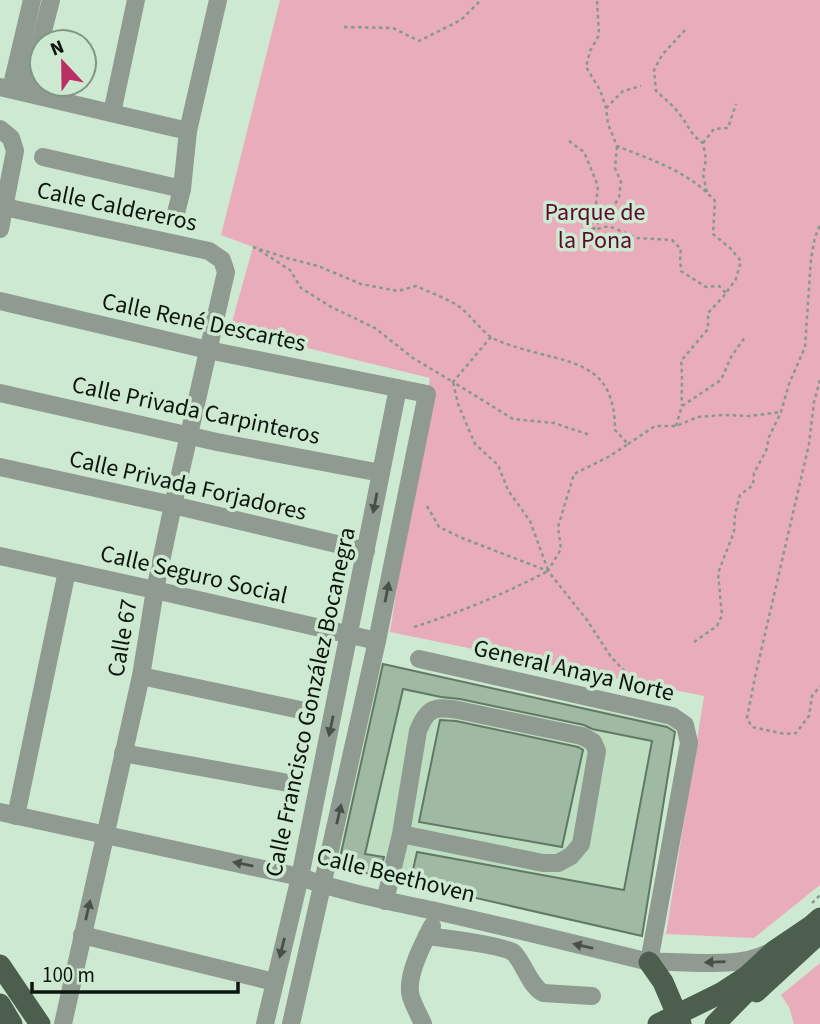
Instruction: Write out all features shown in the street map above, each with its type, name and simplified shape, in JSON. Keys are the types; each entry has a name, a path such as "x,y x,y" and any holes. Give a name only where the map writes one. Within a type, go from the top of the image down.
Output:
{"main road":[{"path":"658,1024 680,1019 691,1009 747,976 779,948 817,926"},
{"path":"715,1024 817,926"},
{"path":"727,1024 817,926"},
{"path":"649,962 663,982 680,1019"},
{"path":"0,965 40,1024"},
{"path":"0,973 7,1009 27,1024"}],"street":[{"path":"13,90 32,0"},
{"path":"13,90 51,0"},
{"path":"112,113 136,0"},
{"path":"176,213 182,189 188,131 218,0"},
{"path":"13,90 188,131"},
{"path":"0,229 2,207 15,151 5,133"},
{"path":"43,157 182,189"},
{"name":"Calle Caldereros","path":"2,207 209,251 222,260"},
{"name":"Calle 67","path":"63,1024 141,676 155,590 188,435 226,272 222,260"},
{"name":"Calle René Descartes","path":"0,301 208,350 426,394"},
{"name":"Calle Francisco González Bocanegra","path":"265,1024 300,877 398,388"},
{"name":"Calle Privada Carpinteros","path":"0,393 188,435 381,473"},
{"name":"Calle Francisco González Bocanegra","path":"291,1024 377,641 426,394"},
{"name":"Calle Privada Forjadores","path":"0,467 366,551"},
{"name":"Calle Seguro Social","path":"0,556 377,641"},
{"path":"8,814 67,571"},
{"name":"General Anaya Norte","path":"419,659 672,716 685,725 689,744 649,962"},
{"path":"141,676 304,711"},
{"path":"385,901 401,834 418,732 423,719 432,710 441,707 458,710 582,736 593,742 597,751 581,844 571,856 558,863 543,863 401,834"},
{"path":"123,753 294,784"},
{"name":"Calle Beethoven","path":"8,814 300,877 385,901 649,962 712,963 747,960 759,958 779,948"},
{"path":"423,1024 411,995 410,985 426,936 439,912"},
{"path":"82,935 274,982"},
{"path":"426,936 509,949 520,960 538,990 552,995 592,996"}],"path":[{"path":"344,27 393,28 419,41 461,20 481,0"},
{"path":"593,230 613,208 619,197 621,182 615,168 617,146 608,124 607,108 586,67 598,35 597,1"},
{"path":"685,30 662,55 654,70 656,91 671,104 693,136 702,144 706,159 703,175 707,192"},
{"path":"607,108 624,91 641,86"},
{"path":"702,144 714,129 728,128 736,104"},
{"path":"569,141 584,152 598,186 591,217 593,230"},
{"path":"617,146 669,167 707,192 715,201 713,234 741,261 736,279 708,313 708,329 681,361 682,406 676,426"},
{"path":"694,642 718,626 722,615 718,573 734,532 740,495 753,485 754,473 766,451 769,437 805,347 811,259 820,225"},
{"path":"593,230 609,226 637,237 672,240 681,249 681,271 706,287 719,286 726,293"},
{"path":"590,435 554,423 513,419 413,358 375,328 331,307 301,288 290,270 253,247 318,266 361,284 398,291 416,286 455,303 491,337 537,354 570,361 590,370 603,383 615,412 615,430 628,444"},
{"path":"453,382 491,337"},
{"path":"682,406 721,380 731,357 745,337"},
{"path":"820,380 814,402 809,444 747,718 752,727 785,734 796,733 809,716 812,696 820,686"},
{"path":"453,382 458,404 475,444 498,464 508,490 530,521 548,571 587,620 611,657 635,682"},
{"path":"414,627 505,594 548,571 562,549 558,527 575,474 610,456 655,426 676,426 698,417 750,416 781,412"},
{"path":"427,506 439,527 548,571"}],"shaded area":[{"path":"381,664 676,726 643,936 336,866"}],"green space":[{"name":"Parque de la Pona","path":"280,0 820,0 820,885 754,938 666,934 704,696 390,632 430,378 230,329 253,247 221,235"},
{"path":"820,963 820,1024 794,1024 789,1007 781,995"}],"building":[{"path":"383,664 667,727 675,732 642,936 410,883 417,852 624,890 652,741 584,725 403,689 365,854 384,857 379,876 338,867"},
{"path":"440,720 456,721 583,750 562,847 419,822"}]}
